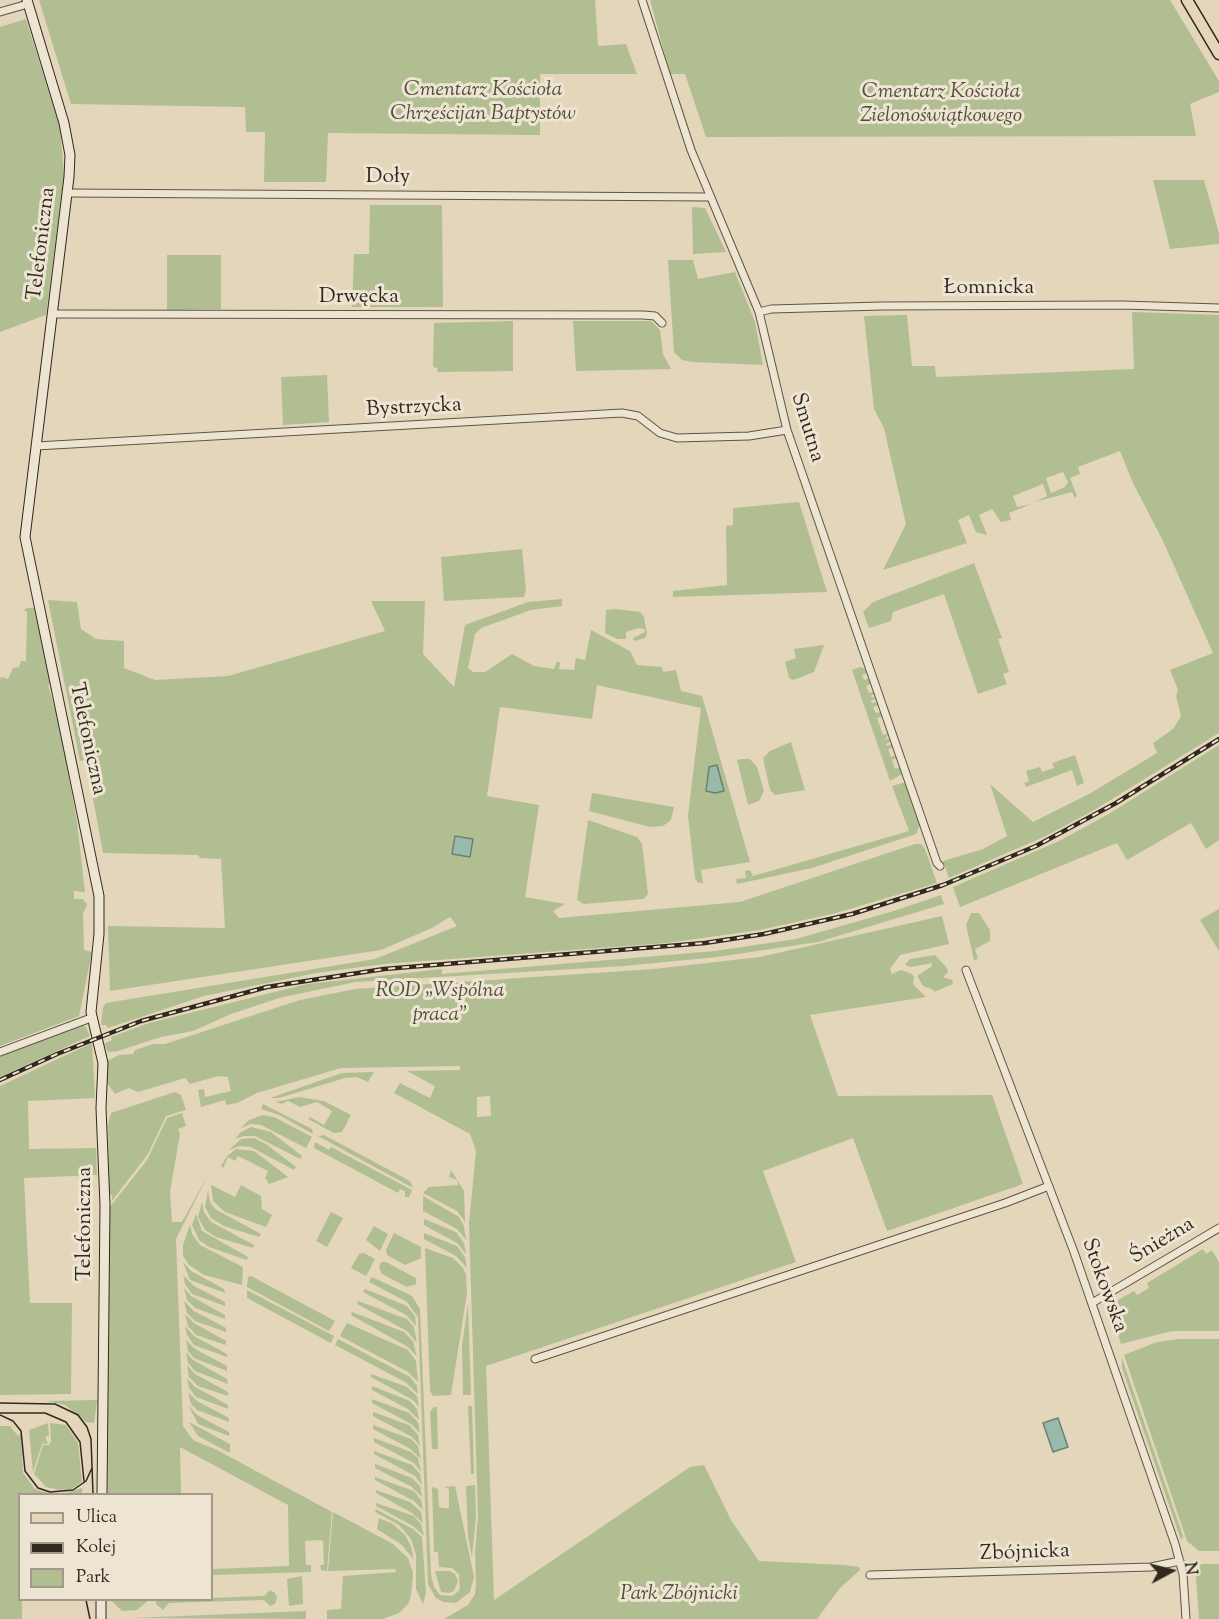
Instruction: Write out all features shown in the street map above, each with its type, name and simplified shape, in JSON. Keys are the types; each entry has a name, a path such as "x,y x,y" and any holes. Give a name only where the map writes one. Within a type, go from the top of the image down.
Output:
{"main road":[{"path":"1187,0 1219,54"}],"street":[{"name":"Smutna","path":"642,0 684,133 759,312 787,430 937,863 940,866"},
{"path":"0,12 27,2"},
{"name":"Telefoniczna","path":"27,2 64,123 70,155 68,193 26,530 26,550 98,890 99,934 91,1018 103,1063 101,1107 105,1216 102,1493"},
{"name":"Doły","path":"68,193 709,196"},
{"name":"Łomnicka","path":"759,312 771,309 882,306 1123,305 1219,308"},
{"name":"Drwęcka","path":"53,314 643,315 655,316 662,323"},
{"name":"Bystrzycka","path":"36,446 622,413 638,416 660,433 677,438 749,436 787,430"},
{"name":"Stokowska","path":"966,970 1092,1303 1180,1561 1186,1619"},
{"path":"0,1052 91,1018"},
{"path":"535,1359 1005,1203 1049,1186"},
{"name":"Śnieżna","path":"1092,1303 1219,1228"},
{"name":"Zbójnicka","path":"870,1575 1151,1567 1180,1561"},
{"path":"101,1601 102,1619"}],"green space":[{"name":"Cmentarz Kościoła Chrześcijan Baptystów","path":"39,0 595,0 598,46 626,44 637,74 540,74 540,135 328,133 326,182 264,182 265,132 246,132 245,107 71,104"},
{"name":"Cmentarz Kościoła Zielonoświątkowego","path":"650,0 1170,0 1219,81 1219,92 1190,104 1196,136 706,137 685,74 670,74"},
{"path":"26,19 60,128 64,174 46,315 0,332 0,27"},
{"path":"1153,180 1204,180 1219,233 1219,244 1170,249"},
{"path":"370,205 442,205 443,307 352,307 354,254 369,254"},
{"path":"692,207 705,208 726,252 693,254"},
{"path":"167,255 221,255 221,309 167,310"},
{"path":"668,260 693,260 698,279 735,272 755,322 763,365 693,362 682,360 674,352"},
{"path":"1132,312 1219,315 1219,733 1096,809 1046,836 949,878 943,861 983,849 1007,836 990,784 1033,822 1089,794 1157,753 1153,743 1173,729 1181,716 1176,696 1178,690 1170,670 1213,653 1120,451 1078,467 1080,474 1070,478 1077,496 1075,498 1072,492 1035,502 1047,496 1043,484 1013,496 1017,507 1031,504 1009,513 1011,520 1001,522 992,509 979,515 987,535 976,532 969,515 958,520 967,543 883,570 906,524 884,428 874,409 864,316 907,315 912,366 935,366 936,377 1134,369","holes":["1063,472 1068,482 1065,487 1051,493 1046,478"]},
{"path":"513,321 513,371 438,372 437,368 433,367 434,323"},
{"path":"573,321 651,321 660,330 663,354 671,369 576,371"},
{"path":"327,375 329,422 283,425 281,377"},
{"path":"799,502 827,592 673,597 673,591 727,585 726,526 733,525 733,508"},
{"path":"522,549 526,590 524,597 444,601 441,557"},
{"path":"974,563 1002,638 998,639 1009,672 1003,674 1007,684 978,694 944,594 893,612 891,621 869,628 863,612 873,602"},
{"path":"562,599 562,606 531,610 481,628 475,634 468,668 473,672 485,672 512,654 534,666 554,669 557,661 560,663 559,669 574,670 576,658 585,660 591,630 630,651 637,665 662,667 663,672 676,670 681,691 702,696 750,862 701,870 703,883 698,883 695,878 688,815 701,708 597,685 592,719 500,707 487,796 539,805 525,897 565,904 553,911 559,918 740,902 915,844 921,844 925,849 937,883 836,913 760,930 667,943 384,964 316,973 204,996 108,1028 106,1025 101,1025 103,1007 106,1003 375,959 457,926 450,917 432,928 381,950 110,991 108,926 225,928 221,859 200,858 198,855 103,853 86,760 80,761 48,600 77,602 81,629 96,639 124,641 124,668 155,680 228,676 385,631 371,601 425,601 423,654 454,687 465,625 528,602"},
{"path":"34,608 52,683 48,685 58,719 77,822 85,892 74,891 74,899 83,899 87,905 83,914 84,950 92,952 79,1016 0,1046 0,681 1,677 8,679 13,668 19,667 21,661 26,661 27,612 24,610"},
{"path":"606,610 640,612 644,617 647,634 645,638 634,641 633,638 645,632 644,629 638,628 626,632 626,639 617,639 605,633"},
{"path":"824,645 814,672 793,680 789,678 785,662 796,658 794,649"},
{"path":"860,667 866,669 868,673 862,675 864,680 869,678 871,684 866,686 869,693 874,692 875,694 870,696 877,699 871,700 872,703 878,702 879,705 873,707 876,713 881,712 883,716 877,718 883,735 889,733 885,740 890,738 892,741 886,744 887,746 892,744 894,747 888,749 891,757 896,755 897,758 892,760 895,769 900,767 902,774 890,781 852,670"},
{"path":"791,742 805,790 775,795 770,790 763,758 770,751"},
{"path":"1219,745 1219,840 1206,849 1191,823 1127,860 1117,843 960,907 953,887 1059,841 1107,815"},
{"path":"1075,755 1084,783 1077,786 1072,770 1026,787 1024,783 1029,781 1026,771 1040,767 1042,772 1054,768 1052,763"},
{"path":"750,759 757,767 764,791 759,801 748,805 737,760"},
{"path":"906,783 920,824 916,834 812,868 737,884 736,879 746,878 745,871 750,870 753,876 909,831 892,786"},
{"path":"592,793 674,807 671,820 663,826 650,827 589,811"},
{"path":"588,820 637,837 642,844 648,894 644,899 584,904 577,900"},
{"path":"941,895 944,904 818,942 717,957 624,966 355,982 279,998 231,1014 193,1031 161,1037 118,1051 108,1052 104,1044 112,1040 111,1037 149,1023 307,984 442,969 442,974 715,951 796,939"},
{"path":"1219,909 1219,951 1200,920"},
{"path":"971,913 979,913 990,930 990,941 975,949 978,959 974,960 966,925"},
{"path":"942,916 949,944 900,955 890,969 892,974 901,970 912,974 913,984 926,997 810,1015 838,1096 992,1095 1023,1184 887,1231 853,1138 763,1171 796,1262 486,1366 494,1600 690,1467 704,1465 731,1520 759,1561 844,1565 859,1567 860,1570 840,1588 817,1619 444,1619 468,1605 475,1594 476,1585 475,1552 478,1516 469,1223 476,1151 470,1134 394,1093 400,1083 430,1098 435,1086 407,1071 460,1070 460,1066 341,1068 257,1093 237,1103 226,1105 225,1100 201,1107 198,1090 204,1089 205,1097 231,1091 228,1077 218,1076 190,1084 185,1078 138,1092 129,1088 115,1094 107,1083 107,1061 119,1055 133,1054 135,1050 153,1044 165,1044 300,1000 355,989 654,969 760,957","holes":["490,1096 491,1116 477,1117 477,1097"]},
{"path":"935,955 947,968 948,972 943,977 952,980 953,984 934,992 923,986 917,976 931,967 932,963 911,967 905,965 910,959"},
{"path":"79,1025 86,1027 90,1036 0,1077 0,1055"},
{"path":"92,1043 95,1098 28,1101 29,1149 96,1148 97,1175 24,1178 30,1303 72,1303 71,1394 0,1395 0,1086"},
{"path":"374,1072 368,1082 357,1077 345,1078 279,1098 270,1098 342,1073"},
{"path":"175,1092 181,1095 186,1110 166,1116 148,1154 112,1201 112,1195 109,1195 108,1124 111,1113"},
{"path":"299,1097 324,1101 351,1115 342,1132 334,1133 308,1119 310,1117 324,1125 332,1111 317,1102 300,1107 288,1101 282,1104 276,1102"},
{"path":"263,1104 312,1129 313,1134 279,1115 261,1109"},
{"path":"182,1113 186,1126 178,1129 180,1134 170,1192 172,1222 182,1222 209,1173 176,1239 183,1426 193,1440 217,1450 332,1512 327,1571 321,1570 320,1565 324,1565 323,1541 320,1540 305,1541 306,1565 311,1565 311,1572 213,1575 213,1569 289,1566 288,1505 180,1447 181,1493 108,1493 109,1208 147,1160 167,1118"},
{"path":"263,1115 274,1117 312,1137 306,1148 261,1125 251,1124 241,1128 249,1120"},
{"path":"251,1127 271,1132 302,1156 300,1159 255,1136 235,1139 241,1132"},
{"path":"324,1135 410,1181 413,1188 318,1136"},
{"path":"254,1138 266,1144 296,1167 294,1170 251,1147 240,1146 229,1150 241,1139"},
{"path":"315,1142 329,1150 331,1147 412,1190 409,1197 405,1197 405,1191 400,1189 398,1193 314,1148"},
{"path":"236,1149 254,1151 288,1177 269,1184 265,1178 268,1171 238,1156 235,1161 228,1157 223,1168 221,1166 227,1156"},
{"path":"451,1170 464,1191 465,1222 457,1211 423,1193 429,1187 458,1185 457,1180 449,1177"},
{"path":"211,1185 235,1197 241,1185 261,1196 262,1209 272,1215 266,1227 225,1212 213,1201"},
{"path":"208,1190 210,1202 215,1209 261,1234 259,1237 224,1226 211,1218 205,1207"},
{"path":"423,1196 459,1217 464,1226 466,1240 457,1229 423,1211"},
{"path":"202,1202 204,1212 211,1222 254,1245 253,1248 216,1237 205,1230 198,1217"},
{"path":"331,1212 343,1218 327,1247 316,1241"},
{"path":"196,1214 202,1231 248,1257 247,1260 209,1247 199,1240 192,1225"},
{"path":"424,1219 456,1232 464,1243 466,1254 457,1243 424,1225"},
{"path":"190,1225 192,1234 200,1245 243,1267 242,1285 204,1275 189,1265 183,1256 183,1245"},
{"path":"374,1226 388,1234 380,1251 366,1240"},
{"path":"394,1233 421,1247 421,1258 405,1265 387,1255 386,1250"},
{"path":"424,1233 457,1246 465,1257 467,1268 456,1256 424,1239"},
{"path":"425,1248 453,1258 463,1268 466,1275 467,1293 451,1395 433,1396 430,1391"},
{"path":"1203,1249 1206,1254 1212,1250 1219,1262 1219,1331 1172,1331 1121,1344 1113,1317 1118,1300 1134,1291 1137,1295 1149,1288 1147,1283"},
{"path":"364,1253 375,1259 366,1276 351,1268 359,1254"},
{"path":"183,1262 191,1271 224,1289 225,1293 190,1280"},
{"path":"381,1262 386,1262 416,1278 416,1284 407,1287 382,1274 379,1268"},
{"path":"183,1275 194,1286 225,1302 225,1306 192,1294 185,1284"},
{"path":"251,1276 335,1321 329,1331 247,1287 248,1277"},
{"path":"372,1277 412,1296 420,1309 431,1575 434,1587 440,1595 453,1596 460,1589 459,1574 452,1568 439,1567 438,1552 434,1552 432,1487 438,1489 439,1507 449,1508 449,1489 444,1487 455,1486 474,1577 470,1592 456,1603 443,1602 436,1598 428,1584 418,1317 407,1302 369,1282"},
{"path":"184,1288 191,1296 225,1315 225,1319 195,1308 187,1300"},
{"path":"365,1289 407,1306 415,1316 416,1326 406,1315 363,1292"},
{"path":"247,1290 334,1336 331,1343 247,1298"},
{"path":"184,1301 194,1311 226,1328 226,1332 195,1321 187,1313"},
{"path":"358,1301 407,1319 414,1327 417,1343 407,1331 357,1304"},
{"path":"468,1304 471,1395 463,1395 462,1345"},
{"path":"352,1312 404,1332 413,1341 417,1357 408,1347 351,1315"},
{"path":"185,1314 194,1323 226,1341 226,1345 196,1335 188,1326"},
{"path":"347,1323 408,1350 416,1361 418,1382 408,1372 340,1336"},
{"path":"185,1326 194,1336 227,1354 227,1357 194,1345 187,1335"},
{"path":"338,1339 410,1377 417,1386 418,1394 405,1382 335,1345"},
{"path":"1180,1339 1219,1339 1219,1551 1199,1551 1187,1541 1124,1355 1157,1342"},
{"path":"186,1340 195,1349 227,1366 227,1371 194,1358 188,1351"},
{"path":"186,1352 193,1360 227,1379 228,1384 195,1371 188,1363"},
{"path":"1122,1358 1183,1536 1181,1540 1122,1368"},
{"path":"187,1365 195,1374 228,1392 228,1396 198,1386 189,1377"},
{"path":"371,1374 407,1387 417,1396 419,1407 413,1400 371,1377"},
{"path":"187,1378 195,1387 228,1405 228,1409 196,1397 189,1388"},
{"path":"372,1386 410,1401 417,1409 419,1420 408,1409 372,1390"},
{"path":"188,1392 197,1401 229,1418 229,1422 197,1410 191,1404"},
{"path":"372,1399 409,1413 418,1422 420,1433 411,1424 372,1403"},
{"path":"97,1400 94,1423 86,1422 65,1405 46,1401"},
{"path":"188,1405 197,1415 229,1432 229,1436 198,1424"},
{"path":"468,1406 472,1406 474,1474 471,1474"},
{"path":"437,1407 438,1449 432,1449 430,1412"},
{"path":"373,1412 409,1425 418,1435 420,1446 412,1437 373,1416"},
{"path":"189,1422 230,1444 230,1453 198,1436"},
{"path":"48,1423 49,1436 45,1436 48,1444 43,1444 44,1438 33,1472 29,1430"},
{"path":"50,1423 66,1425 78,1443 82,1482 72,1489 59,1490 46,1487 34,1474 43,1445 49,1445 51,1442"},
{"path":"373,1425 411,1439 418,1446 421,1459 409,1448 373,1429"},
{"path":"0,1426 10,1426 18,1436 21,1434 23,1473 35,1489 54,1493 18,1493 18,1601 22,1601 22,1619 0,1619"},
{"path":"374,1438 411,1452 418,1458 421,1472 414,1463 374,1442"},
{"path":"374,1451 412,1465 420,1474 422,1485 415,1476 374,1454"},
{"path":"375,1464 412,1478 420,1486 422,1497 412,1487 375,1468"},
{"path":"375,1477 414,1491 421,1500 423,1510 414,1501 375,1480"},
{"path":"475,1485 476,1517 472,1557 468,1537 466,1486"},
{"path":"82,1488 82,1493 66,1493"},
{"path":"376,1490 410,1502 421,1512 423,1523 412,1513 376,1493"},
{"path":"376,1503 414,1516 421,1524 424,1536 413,1526 376,1506"},
{"path":"376,1509 413,1529 422,1537 426,1593 423,1604 416,1589 416,1555 411,1539 399,1525 375,1512"},
{"path":"333,1512 393,1544 408,1558 413,1573 411,1596 408,1604 399,1613 383,1619 327,1619 327,1610 341,1609 343,1576 396,1572 395,1569 328,1571"},
{"path":"379,1518 393,1524 405,1535 411,1546 414,1560 402,1545 377,1529"},
{"path":"1201,1564 1219,1564 1219,1619 1199,1619 1196,1577"},
{"path":"435,1571 450,1571 455,1574 458,1581 454,1591 441,1592"},
{"path":"302,1576 303,1604 289,1606 287,1579"},
{"path":"270,1590 275,1593 277,1597 275,1604 270,1606 264,1600 169,1603 163,1610 156,1604 156,1601 213,1601 213,1598 264,1596"},
{"path":"112,1601 148,1601 137,1610 122,1611"},
{"path":"306,1611 306,1619 132,1618"}],"shaded area":[{"path":"717,765 724,791 715,793 706,791 709,767"},
{"path":"455,836 473,839 470,857 452,854"},
{"path":"1058,1418 1068,1447 1053,1452 1043,1423"}],"tram line":[{"path":"0,1403 55,1404 78,1415 87,1427 91,1439 93,1493"},
{"path":"0,1413 45,1413 66,1422 80,1442 84,1481"},
{"path":"0,1415 13,1421 21,1431 25,1471 38,1488 50,1492 73,1490 86,1481 92,1468"},
{"path":"86,1601 90,1619"}],"railway":[{"path":"0,1080 57,1054 141,1021 267,987 384,969 705,943 764,934 852,914 943,885 1036,846 1116,803 1219,739"}],"park label":[{"name":"ROD „Wspólna praca”","path":"440,1004"},
{"name":"Park Zbójnicki","path":"679,1595"}]}
